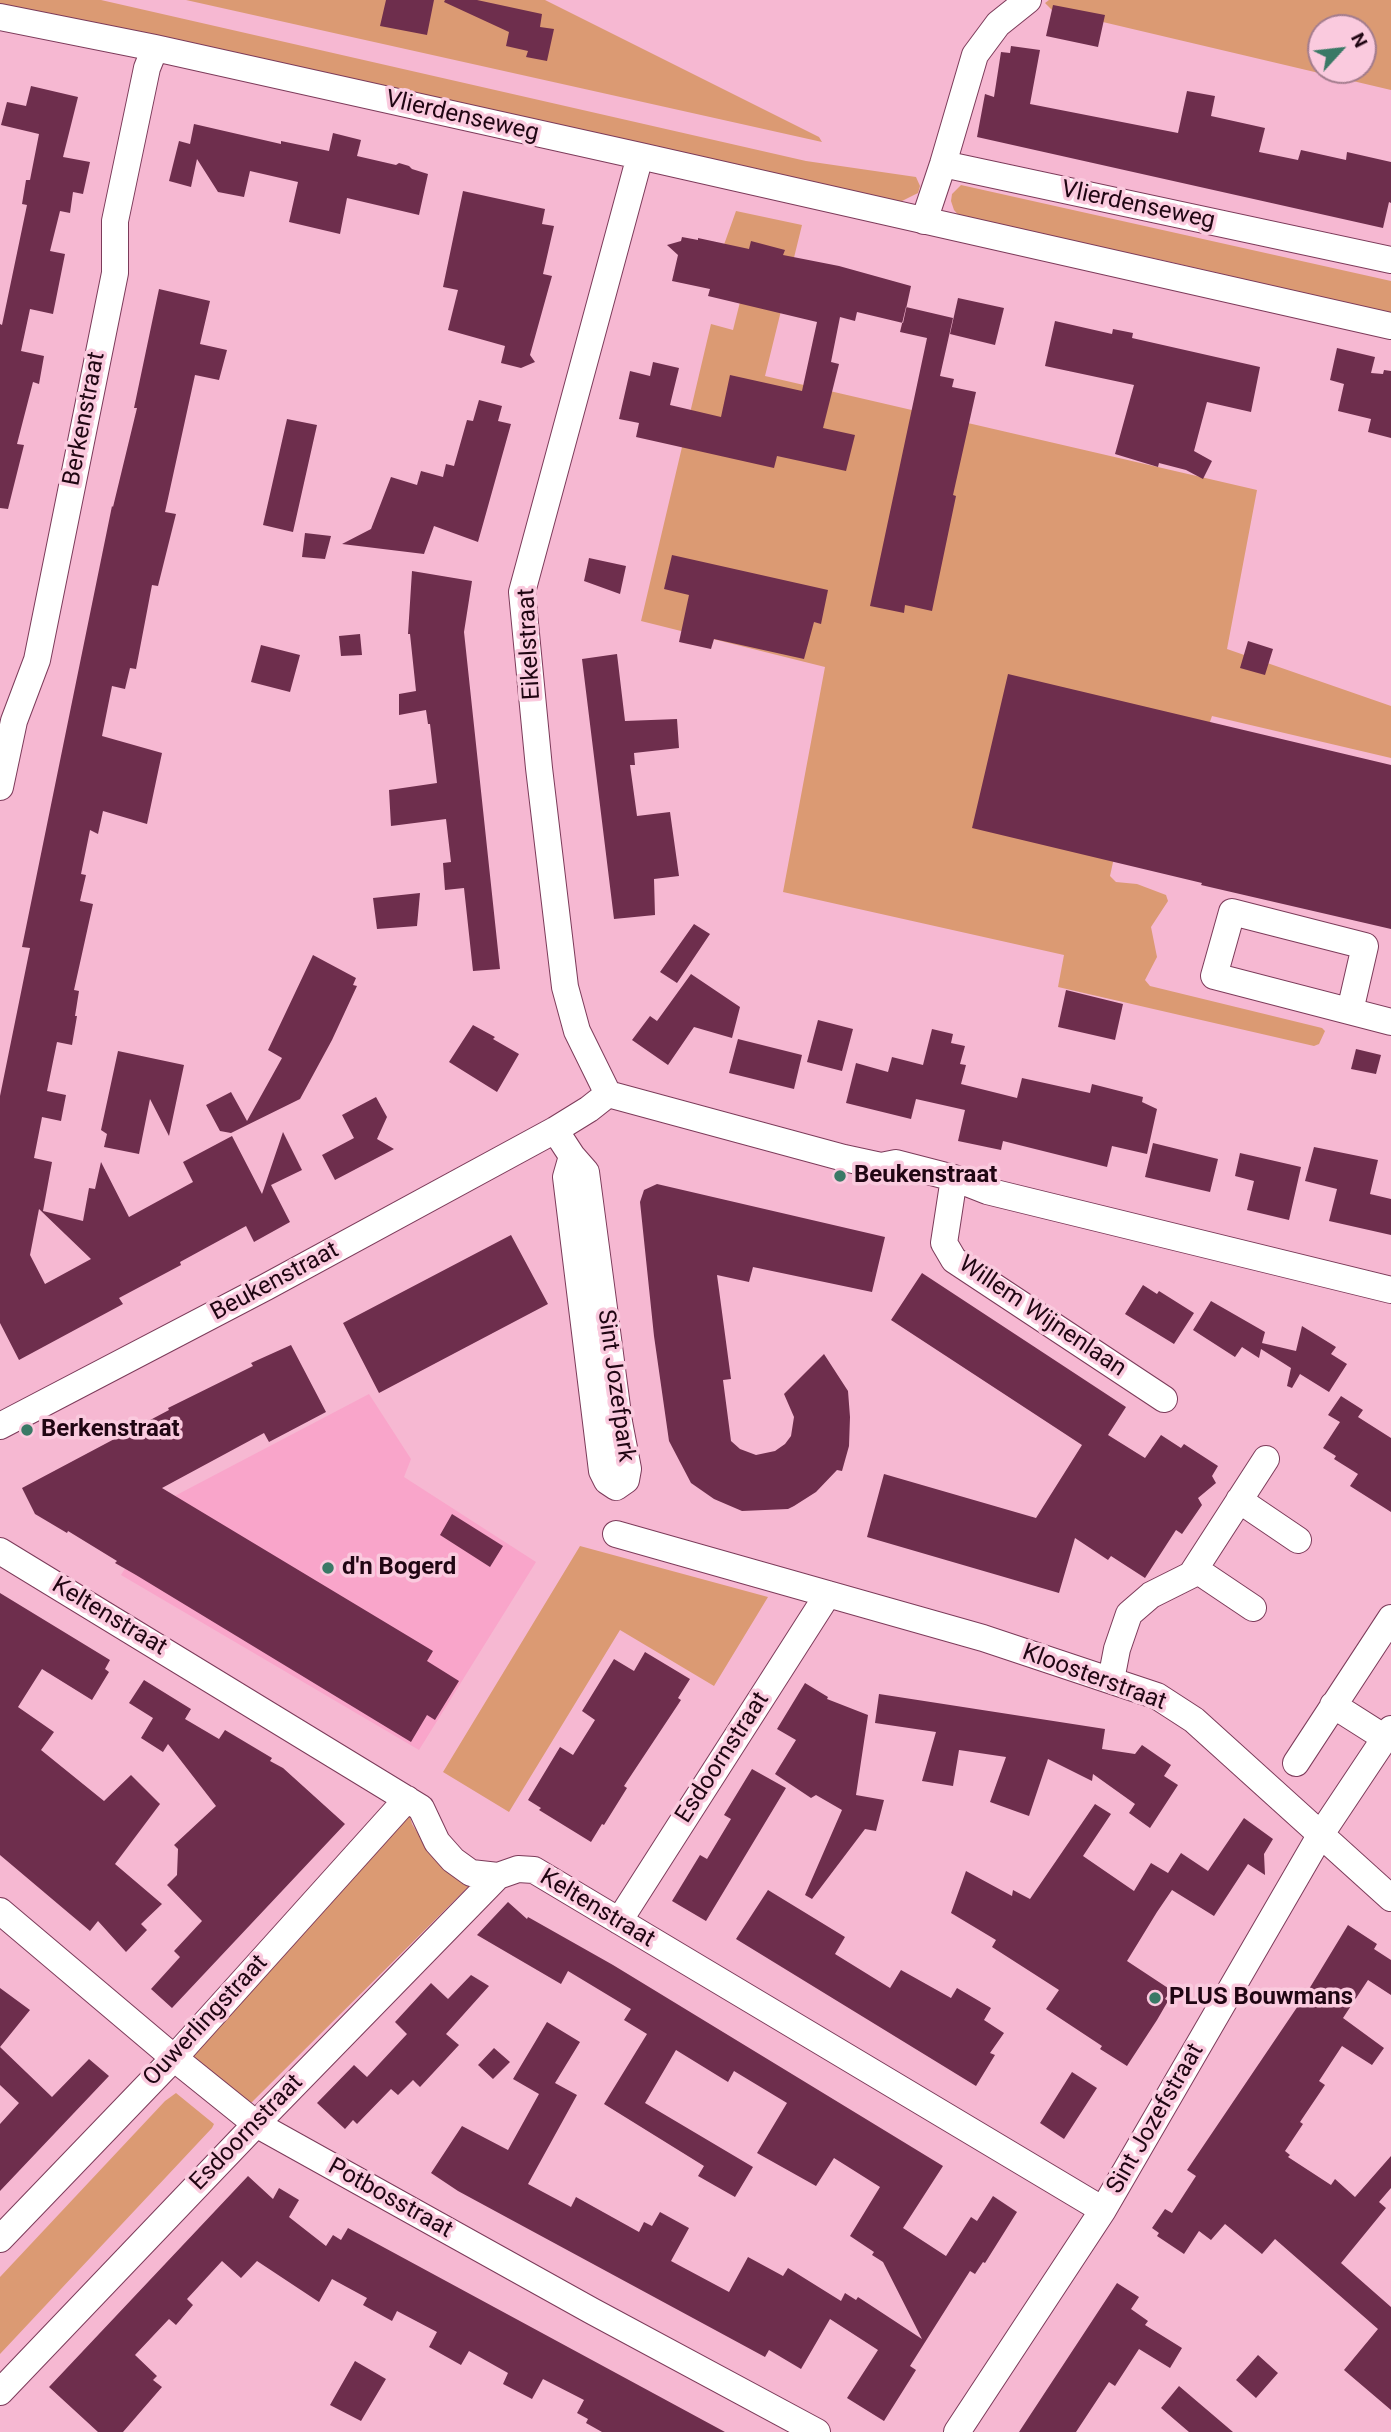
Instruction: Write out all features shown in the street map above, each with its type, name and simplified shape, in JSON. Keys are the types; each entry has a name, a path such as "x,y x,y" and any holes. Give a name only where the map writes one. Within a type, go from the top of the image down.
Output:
{"street":[{"path":"924,221 975,55 998,24 1028,0"},
{"name":"Vlierdenseweg","path":"0,17 155,48 1391,326"},
{"name":"Berkenstraat","path":"0,787 14,721 40,647 115,273 114,221 147,68 155,48"},
{"name":"Eikelstraat","path":"608,1094 577,1031 565,987 539,768 522,592 640,156"},
{"name":"Vlierdenseweg","path":"943,164 1391,260"},
{"path":"1350,1011 1365,946 1232,912 1214,976 1391,1022"},
{"path":"608,1094 844,1158 881,1166 896,1163 954,1178 988,1191 1391,1290"},
{"name":"Beukenstraat","path":"0,1426 266,1287 555,1130 608,1094"},
{"name":"Sint Jozefpark","path":"555,1130 586,1172 619,1422 628,1469 626,1480 616,1487 607,1481 602,1471 566,1177 572,1156"},
{"name":"Willem Wijnenlaan","path":"954,1178 944,1243 954,1260 1164,1399"},
{"path":"1111,1680 1117,1649 1129,1614 1151,1595 1191,1575 1266,1459"},
{"path":"1239,1500 1298,1540"},
{"path":"616,1534 828,1594"},
{"name":"Keltenstraat","path":"0,1551 421,1808 437,1842 453,1860 471,1873 498,1876 518,1868 534,1870 1103,2210"},
{"path":"1195,1569 1253,1608"},
{"name":"Kloosterstraat","path":"828,1594 983,1638 1157,1696 1194,1720 1391,1898"},
{"name":"Esdoornstraat","path":"619,1921 828,1594"},
{"path":"1296,1763 1391,1618"},
{"path":"1333,1705 1389,1735"},
{"name":"Sint Jozefstraat","path":"957,2432 1103,2210 1321,1834 1389,1735"},
{"name":"Ouwerlingstraat","path":"0,2239 174,2058 407,1799"},
{"name":"Esdoornstraat","path":"0,2392 256,2123 498,1876"},
{"name":"Potbosstraat","path":"0,1911 174,2058 256,2123 817,2432"}],"shaded area":[{"path":"0,0 101,0 806,161 916,177 920,186 918,193 896,204 0,8"},
{"path":"186,0 545,0 819,137 822,142"},
{"path":"1049,0 1391,0 1391,90 1366,84 1377,84 1377,14 1307,14 1307,70 1052,10 1045,3"},
{"path":"961,185 1391,281 1391,313 1157,259 961,218 951,201 952,194"},
{"path":"736,211 802,225 765,376 1257,490 1227,649 1391,706 1391,758 1212,716 1201,748 1135,761 1110,876 1116,882 1137,884 1166,895 1168,901 1151,927 1157,957 1145,980 1150,986 1322,1028 1325,1031 1319,1044 1314,1046 1058,987 1064,955 783,892 825,667 641,621 711,324 733,330 743,290 720,256"},
{"name":"d'n Bogerd","path":"369,1394 411,1459 404,1477 536,1562 419,1750 121,1575 167,1500"},
{"path":"580,1546 768,1597 714,1686 620,1630 509,1812 443,1772"},
{"path":"409,1813 412,1824 429,1851 455,1878 470,1885 252,2102 239,2108 188,2053"},
{"path":"176,2093 214,2124 212,2128 0,2354 0,2277 165,2101"}],"building":[{"path":"386,0 434,0 427,35 380,26"},
{"path":"477,0 542,14 540,27 554,29 547,61 526,57 528,51 506,46 509,32 444,2"},
{"path":"1053,5 1105,15 1098,47 1046,36"},
{"path":"1011,46 1040,50 1030,104 1178,133 1187,91 1215,96 1211,116 1265,128 1259,152 1298,160 1301,150 1346,160 1347,152 1391,162 1391,203 1389,202 1383,228 977,137 985,94 994,97 1001,52 1010,53"},
{"path":"31,86 78,97 63,157 90,162 83,194 73,192 70,213 60,211 50,251 65,254 53,314 30,309 21,351 44,356 39,384 33,382 17,444 24,445 8,509 0,508 0,324 2,325 27,205 22,204 26,180 30,180 39,134 1,125 7,102 26,106"},
{"path":"194,124 281,144 281,141 329,151 333,133 361,140 357,156 396,165 399,163 428,174 419,215 347,198 340,234 289,222 298,182 250,171 244,197 218,192 197,159 191,187 169,181 179,141 190,144"},
{"path":"463,191 545,209 542,224 554,226 543,274 552,276 530,355 535,362 521,368 501,363 505,346 448,330 458,290 443,287"},
{"path":"682,237 749,249 751,241 785,250 783,255 839,266 911,286 903,323 857,312 855,321 840,317 831,362 839,364 823,428 855,435 846,471 777,456 774,468 636,437 639,423 619,419 630,371 650,376 653,362 679,368 670,405 721,417 730,375 802,391 817,322 708,296 710,289 672,281 678,255 667,245 681,241"},
{"path":"159,289 210,301 200,344 227,350 219,380 195,375 165,512 176,514 158,586 152,585 136,669 130,668 125,689 112,686 102,736 162,753 147,824 103,811 98,834 90,830 81,874 86,875 80,901 93,904 74,990 79,991 77,1016 72,1045 57,1042 47,1091 66,1095 61,1121 42,1117 34,1158 52,1162 43,1211 83,1221 89,1188 95,1189 101,1162 129,1217 193,1182 183,1162 232,1136 262,1194 283,1132 302,1170 271,1185 290,1222 254,1242 246,1226 119,1298 123,1304 19,1360 0,1323 0,1096 30,948 22,947 112,506 137,408 134,408","holes":["39,1209 91,1259 45,1284 30,1255"]},
{"path":"958,298 1004,308 995,345 950,334"},
{"path":"906,307 953,318 940,376 954,379 952,387 976,392 953,495 956,496 932,611 905,605 904,613 870,606 927,338 900,332"},
{"path":"1055,321 1112,334 1113,329 1133,333 1132,338 1260,367 1251,412 1207,402 1194,451 1212,461 1203,479 1186,470 1159,463 1158,467 1115,454 1134,385 1045,366"},
{"path":"1337,348 1375,357 1371,373 1383,374 1384,370 1391,371 1391,438 1368,432 1371,419 1338,411 1344,384 1330,380"},
{"path":"479,400 502,406 498,421 511,424 478,542 434,526 424,554 342,544 371,529 391,477 417,485 421,471 443,477 446,464 454,466 467,420 473,421"},
{"path":"287,419 317,425 293,532 263,525"},
{"path":"305,533 331,536 325,559 302,557"},
{"path":"672,555 828,590 821,624 814,622 804,659 714,639 711,649 679,642 689,595 664,589"},
{"path":"589,558 626,566 620,594 584,581"},
{"path":"412,571 472,581 464,632 500,969 473,971 464,888 445,890 443,863 451,862 446,819 391,826 389,790 437,783 426,710 399,715 399,694 416,691 408,634"},
{"path":"360,634 362,655 341,656 339,636"},
{"path":"1248,641 1273,649 1265,675 1240,668"},
{"path":"261,645 300,655 290,692 251,682"},
{"path":"617,654 625,721 677,719 679,748 634,753 635,765 630,765 637,816 670,812 679,876 654,879 655,915 614,919 582,659"},
{"path":"1008,674 1391,765 1391,929 972,828"},
{"path":"420,893 417,926 377,929 373,898"},
{"path":"694,924 710,934 677,983 660,972"},
{"path":"313,955 356,978 353,985 357,986 332,1040 300,1099 231,1133 220,1131 206,1105 231,1092 247,1121 282,1058 268,1050"},
{"path":"691,974 740,1007 732,1038 694,1027 668,1065 632,1040 650,1016 657,1021"},
{"path":"1066,990 1123,1004 1115,1040 1058,1027"},
{"path":"818,1020 853,1029 842,1071 807,1062"},
{"path":"473,1025 519,1054 497,1092 449,1062"},
{"path":"932,1029 953,1034 951,1043 965,1046 960,1064 966,1065 961,1084 1017,1098 1022,1078 1090,1093 1092,1084 1143,1097 1142,1102 1157,1109 1147,1154 1112,1146 1107,1167 1003,1141 1001,1150 958,1141 965,1110 916,1099 911,1119 846,1103 856,1063 888,1072 892,1057 923,1065"},
{"path":"738,1039 802,1055 794,1089 729,1073"},
{"path":"1356,1049 1381,1055 1376,1074 1351,1069"},
{"path":"118,1051 184,1065 169,1136 150,1099 139,1154 104,1147 107,1134 101,1130"},
{"path":"376,1097 387,1117 377,1139 394,1149 335,1180 322,1155 354,1138 342,1115"},
{"path":"1153,1143 1218,1159 1210,1192 1145,1177"},
{"path":"1314,1147 1378,1160 1370,1194 1391,1199 1391,1235 1329,1221 1337,1189 1305,1181"},
{"path":"1240,1153 1301,1167 1289,1220 1247,1210 1254,1181 1235,1176"},
{"path":"657,1184 885,1237 872,1292 753,1267 749,1282 717,1275 731,1379 723,1380 731,1441 740,1449 756,1455 775,1451 785,1444 791,1436 794,1417 784,1394 824,1354 848,1391 849,1446 842,1471 837,1470 816,1492 788,1509 742,1511 714,1499 691,1483 669,1441 654,1336 640,1202 644,1190"},
{"path":"511,1235 548,1304 379,1393 343,1323"},
{"path":"922,1273 1126,1407 1108,1435 1145,1458 1161,1435 1181,1448 1184,1444 1218,1466 1212,1476 1216,1483 1198,1498 1202,1505 1182,1534 1176,1530 1145,1578 1111,1556 1108,1560 1075,1538 1059,1593 867,1537 884,1474 1036,1518 1082,1445 891,1320"},
{"path":"1143,1285 1157,1294 1159,1291 1194,1313 1174,1344 1125,1314"},
{"path":"1211,1301 1265,1332 1262,1343 1296,1351 1302,1326 1336,1347 1331,1354 1347,1364 1329,1392 1300,1374 1292,1388 1287,1386 1291,1368 1261,1349 1259,1358 1242,1347 1235,1357 1193,1330"},
{"path":"291,1345 326,1412 269,1442 264,1433 162,1488 433,1651 427,1661 459,1681 435,1720 427,1715 411,1742 115,1563 117,1561 68,1531 67,1533 35,1514 22,1488 169,1410 168,1408 253,1366 251,1363"},
{"path":"1341,1396 1363,1410 1358,1417 1391,1438 1391,1512 1350,1486 1358,1474 1334,1459 1336,1456 1323,1448 1340,1422 1328,1415"},
{"path":"452,1514 503,1546 490,1567 440,1535"},
{"path":"0,1593 110,1660 105,1669 109,1672 92,1700 42,1669 18,1707 54,1732 41,1750 104,1801 131,1775 160,1804 115,1864 162,1904 141,1924 147,1930 126,1952 98,1921 90,1931 0,1855"},
{"path":"645,1652 690,1679 678,1698 681,1700 624,1786 627,1788 591,1842 539,1810 541,1808 528,1800 560,1747 573,1755 595,1720 582,1711 614,1659 634,1671"},
{"path":"144,1680 191,1709 185,1719 219,1739 225,1730 272,1758 270,1761 283,1768 345,1824 172,2008 151,1989 180,1957 174,1951 202,1921 167,1885 177,1875 178,1849 174,1845 216,1806 168,1744 163,1752 141,1738 153,1718 129,1703"},
{"path":"805,1683 828,1697 827,1699 868,1715 856,1795 884,1800 876,1831 865,1829 812,1899 805,1895 842,1810 816,1795 811,1798 775,1774 796,1740 777,1729"},
{"path":"879,1694 1105,1729 1102,1749 1135,1754 1142,1745 1171,1765 1164,1776 1178,1785 1150,1828 1129,1813 1135,1804 1093,1774 1092,1781 1048,1759 1029,1816 990,1802 1006,1757 959,1750 953,1786 922,1781 936,1732 875,1723"},
{"path":"752,1769 786,1788 706,1921 672,1901 700,1855 707,1859 731,1819 724,1815"},
{"path":"1095,1804 1111,1814 1083,1856 1134,1891 1151,1863 1168,1873 1181,1853 1208,1871 1244,1818 1273,1839 1264,1854 1265,1875 1248,1864 1214,1916 1172,1890 1157,1912 1127,1961 1171,1990 1157,2020 1127,2066 1046,2009 1059,1990 992,1947 996,1940 951,1913 966,1871 1012,1896 1013,1890 1030,1899"},
{"path":"768,1890 845,1937 835,1954 890,1988 901,1970 951,1998 957,1988 991,2008 984,2020 1004,2033 990,2053 995,2055 976,2086 736,1939"},
{"path":"508,1902 527,1919 528,1917 613,1965 943,2166 903,2228 946,2256 971,2217 977,2221 993,2196 1017,2212 985,2263 983,2262 975,2274 970,2271 910,2366 916,2370 884,2421 847,2398 878,2350 830,2319 801,2369 769,2350 765,2357 458,2191 431,2173 462,2126 508,2150 539,2094 513,2079 547,2022 580,2042 555,2083 577,2095 528,2184 571,2207 576,2197 639,2232 644,2222 652,2226 660,2212 689,2228 671,2261 729,2292 748,2257 783,2276 788,2268 841,2301 845,2293 856,2300 858,2297 922,2339 883,2262 872,2255 874,2252 850,2236 880,2187 834,2158 816,2186 757,2153 787,2103 734,2071 728,2082 676,2050 645,2103 753,2167 735,2197 698,2176 704,2166 604,2104 647,2034 624,2020 631,2009 568,1971 561,1984 477,1935"},
{"path":"1348,1925 1377,1944 1374,1949 1391,1960 1391,1995 1368,1980 1343,2018 1384,2048 1372,2065 1342,2046 1319,2081 1325,2085 1300,2122 1303,2124 1285,2151 1290,2155 1288,2157 1331,2185 1335,2179 1355,2197 1391,2156 1391,2188 1379,2202 1386,2208 1341,2263 1391,2307 1391,2410 1344,2370 1378,2329 1275,2239 1262,2254 1225,2224 1211,2240 1199,2231 1184,2254 1157,2236 1159,2233 1152,2228 1165,2209 1172,2213 1196,2176 1187,2170 1306,1994"},
{"path":"471,1975 489,1986 446,2034 459,2045 420,2087 413,2080 398,2095 391,2089 357,2124 353,2120 345,2129 317,2103 354,2065 367,2077 407,2034 395,2022 431,1983 448,1999"},
{"path":"0,1988 30,2010 0,2047"},
{"path":"0,2047 52,2097 89,2059 109,2076 0,2191 0,2124 19,2103 0,2085"},
{"path":"494,2048 510,2062 493,2079 478,2065"},
{"path":"1072,2072 1097,2088 1064,2139 1040,2123"},
{"path":"248,2176 273,2199 279,2188 299,2200 289,2217 326,2246 333,2235 341,2240 348,2228 725,2432 602,2432 586,2423 588,2419 577,2413 584,2400 543,2379 532,2399 503,2384 508,2373 469,2351 461,2365 429,2347 437,2332 397,2311 392,2321 363,2305 367,2298 332,2279 319,2302 257,2261 241,2278 222,2261 187,2299 193,2305 176,2325 169,2319 135,2355 157,2376 153,2380 162,2387 123,2432 98,2432 49,2387"},
{"path":"1117,2283 1139,2297 1131,2309 1148,2321 1145,2325 1182,2348 1170,2368 1139,2349 1115,2386 1109,2382 1076,2432 1019,2432"},
{"path":"1258,2355 1278,2373 1256,2398 1236,2380"},
{"path":"355,2361 386,2379 361,2421 330,2405"},
{"path":"1179,2386 1233,2432 1189,2432 1161,2408"}],"place":[{"name":"Beukenstraat","path":"840,1176"},
{"name":"Berkenstraat","path":"27,1430"},
{"name":"d'n Bogerd","path":"328,1568"},
{"name":"PLUS Bouwmans","path":"1155,1998"}]}
